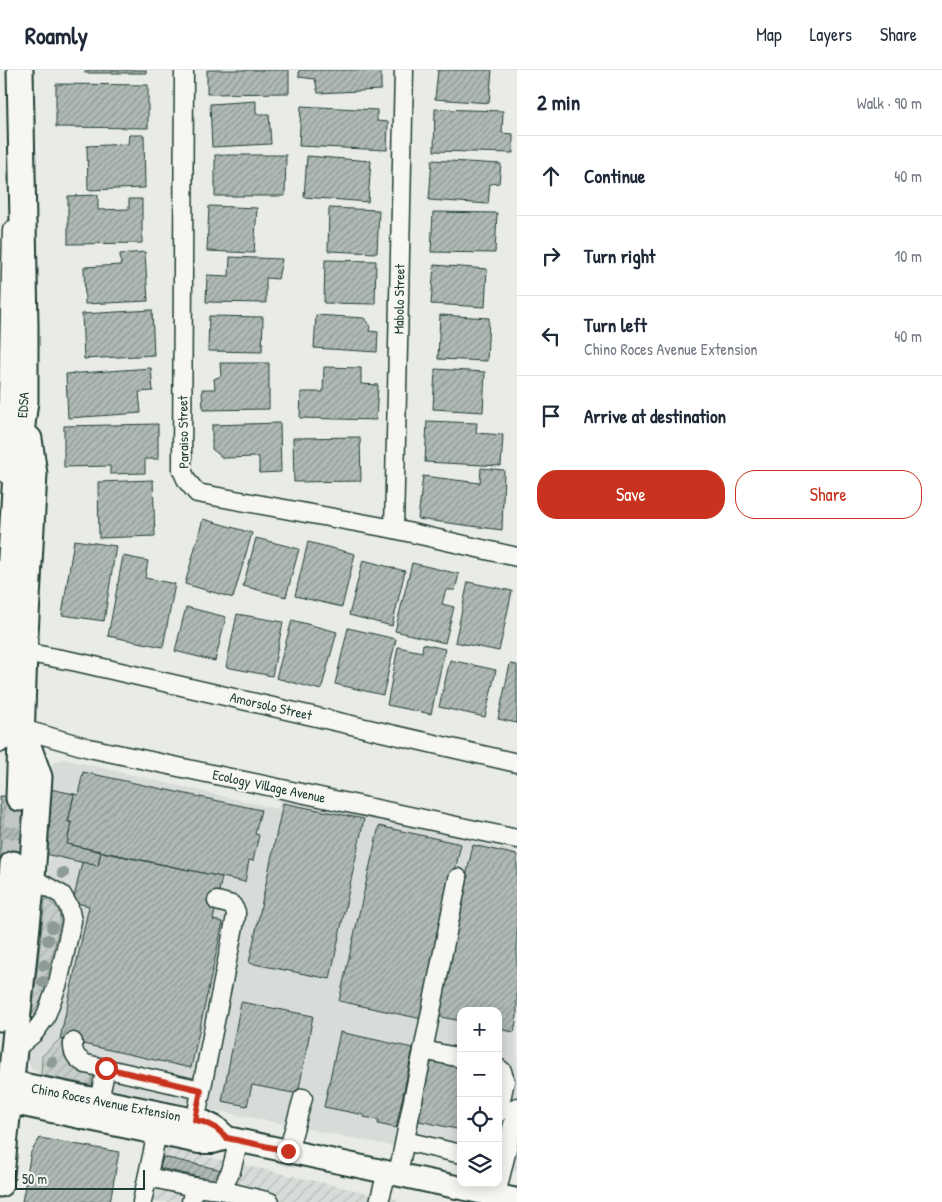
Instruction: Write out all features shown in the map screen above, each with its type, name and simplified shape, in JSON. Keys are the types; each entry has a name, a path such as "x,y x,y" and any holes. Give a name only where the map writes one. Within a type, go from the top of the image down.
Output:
{"highway":[{"name":"EDSA","path":"11,734 16,473 24,401 25,325 20,70"},
{"path":"19,798 11,734 24,652 34,474 24,401"},
{"path":"0,1018 38,777 11,734"},
{"path":"0,1184 5,1086 15,1050 22,871"}],"main road":[{"name":"Chino Roces Avenue Extension","path":"5,1086 99,1100 193,1130 199,1142 233,1139 392,1173 494,1192"},
{"name":"Chino Roces Avenue Extension","path":"5,1086 157,1133 193,1130"}],"street":[{"path":"0,674 12,231 10,70"},
{"name":"Paraiso Street","path":"184,70 182,470 187,481 197,493 394,529 517,557"},
{"name":"Mabolo Street","path":"394,529 404,70"},
{"name":"Amorsolo Street","path":"24,652 68,660 517,763"},
{"name":"Ecology Village Avenue","path":"11,734 83,746 517,840"},
{"path":"15,1050 34,1032 44,1018 58,983 72,921 69,907 62,895 22,871"},
{"path":"379,1202 406,1138 458,878"},
{"path":"193,1130 236,916 235,908 232,905 217,901"},
{"path":"73,1042 74,1052 80,1061 201,1090"},
{"path":"423,1050 457,1057"},
{"path":"99,1100 106,1068"},
{"path":"502,1071 505,1081 502,1095"},
{"path":"288,1151 303,1098"},
{"path":"494,1192 512,1149 517,1107"},
{"path":"142,1202 157,1133"},
{"path":"406,1138 457,1153"},
{"path":"221,1190 231,1171 233,1139"},
{"path":"148,1177 193,1194 221,1190 270,1202"}],"shaded area":[{"path":"64,759 278,809 281,796 517,851 517,1172 502,1169 502,1007 457,1007 457,1159 41,1075 31,1069 27,1059 50,855 51,769 54,762"},
{"path":"45,899 57,908 60,915 60,923 43,997 32,1015"},
{"path":"60,1039 68,1041 93,1071 90,1085 41,1075 42,1056"},
{"path":"152,1144 398,1200 397,1202 140,1202"}],"building":[{"path":"85,70 146,70 146,73 85,73"},
{"path":"207,70 289,70 289,93 207,94"},
{"path":"299,70 381,70 381,90 318,93 315,79 299,77"},
{"path":"438,70 492,70 489,103 435,99"},
{"path":"56,84 148,85 148,128 56,127"},
{"path":"256,101 256,114 269,114 271,144 212,147 210,104"},
{"path":"301,106 377,110 377,121 388,122 387,150 299,146"},
{"path":"435,109 503,111 502,133 513,134 513,153 434,151"},
{"path":"129,135 144,135 145,188 88,190 87,146 128,144"},
{"path":"215,155 286,155 285,196 215,196"},
{"path":"307,156 371,161 368,202 304,197"},
{"path":"432,160 501,164 499,183 490,184 488,204 429,200"},
{"path":"98,195 98,210 129,209 129,199 142,199 142,243 68,244 68,196"},
{"path":"209,206 257,208 254,253 207,251"},
{"path":"329,208 379,210 377,253 328,251"},
{"path":"433,212 497,213 495,253 431,252"},
{"path":"145,252 148,301 85,304 84,267 121,265 120,254"},
{"path":"230,257 282,259 278,279 266,278 266,303 206,302 207,275 229,276"},
{"path":"325,260 376,261 375,304 324,303"},
{"path":"434,265 487,269 485,307 431,304"},
{"path":"152,310 154,355 84,359 82,314"},
{"path":"316,315 364,318 370,326 369,331 378,332 377,352 314,348"},
{"path":"440,315 489,318 487,361 438,359"},
{"path":"209,316 263,317 262,352 208,351"},
{"path":"220,363 269,363 269,409 203,410 202,389 215,389 214,379 221,376"},
{"path":"324,367 361,368 361,384 378,385 376,420 300,418 301,392 323,392"},
{"path":"151,368 153,391 139,392 141,413 68,418 66,374"},
{"path":"435,369 485,372 483,412 433,409"},
{"path":"427,421 477,423 476,433 503,435 501,466 425,462"},
{"path":"280,423 281,472 259,473 259,457 223,458 212,449 212,425"},
{"path":"158,424 158,459 145,459 145,473 110,474 110,466 64,467 64,426"},
{"path":"360,437 361,481 294,482 293,438"},
{"path":"481,468 504,470 502,530 418,519 423,476 480,483"},
{"path":"153,480 155,536 99,538 98,482"},
{"path":"203,519 252,533 233,598 185,584"},
{"path":"256,538 299,549 286,597 243,586"},
{"path":"74,540 116,546 104,621 62,615"},
{"path":"308,542 355,554 342,607 295,596"},
{"path":"123,556 148,561 145,578 175,584 163,647 108,636"},
{"path":"363,560 405,571 392,626 349,615"},
{"path":"412,563 459,574 455,590 446,590 442,604 454,607 445,643 395,631"},
{"path":"468,582 512,591 499,651 455,642"},
{"path":"186,607 226,617 215,661 175,651"},
{"path":"237,614 283,622 272,676 226,667"},
{"path":"292,620 337,632 321,690 276,678"},
{"path":"348,628 396,639 383,695 335,684"},
{"path":"423,644 445,649 431,714 387,705 398,647 422,652"},
{"path":"450,660 496,670 485,717 439,707"},
{"path":"510,664 517,665 517,723 498,719"},
{"path":"83,772 261,810 255,834 259,835 253,861 249,860 245,882 67,844 71,822 68,822 74,794 78,795"},
{"path":"50,789 74,794 68,822 71,822 67,844 101,852 98,866 45,854"},
{"path":"0,796 32,798 27,865 0,863"},
{"path":"283,803 364,819 330,979 249,963"},
{"path":"379,826 461,844 422,1019 339,1001"},
{"path":"473,845 517,855 517,1017 514,1032 502,1030 502,1007 457,1007 457,1020 436,1016"},
{"path":"101,852 222,877 213,920 223,922 191,1068 60,1039 89,906 73,902 82,862 98,866"},
{"path":"241,1002 313,1016 298,1094 252,1085 247,1106 222,1101"},
{"path":"340,1032 413,1048 396,1128 378,1124 379,1120 364,1117 364,1115 324,1107"},
{"path":"423,1059 457,1066 457,1129 410,1119"},
{"path":"40,1138 119,1152 110,1202 22,1202 31,1152"},
{"path":"163,1157 222,1170 220,1182 160,1168"}],"tunnel":[{"path":"13,864 19,798"}],"route":[{"path":"106,1068 201,1090 195,1120 216,1128 227,1138 288,1151"}]}
